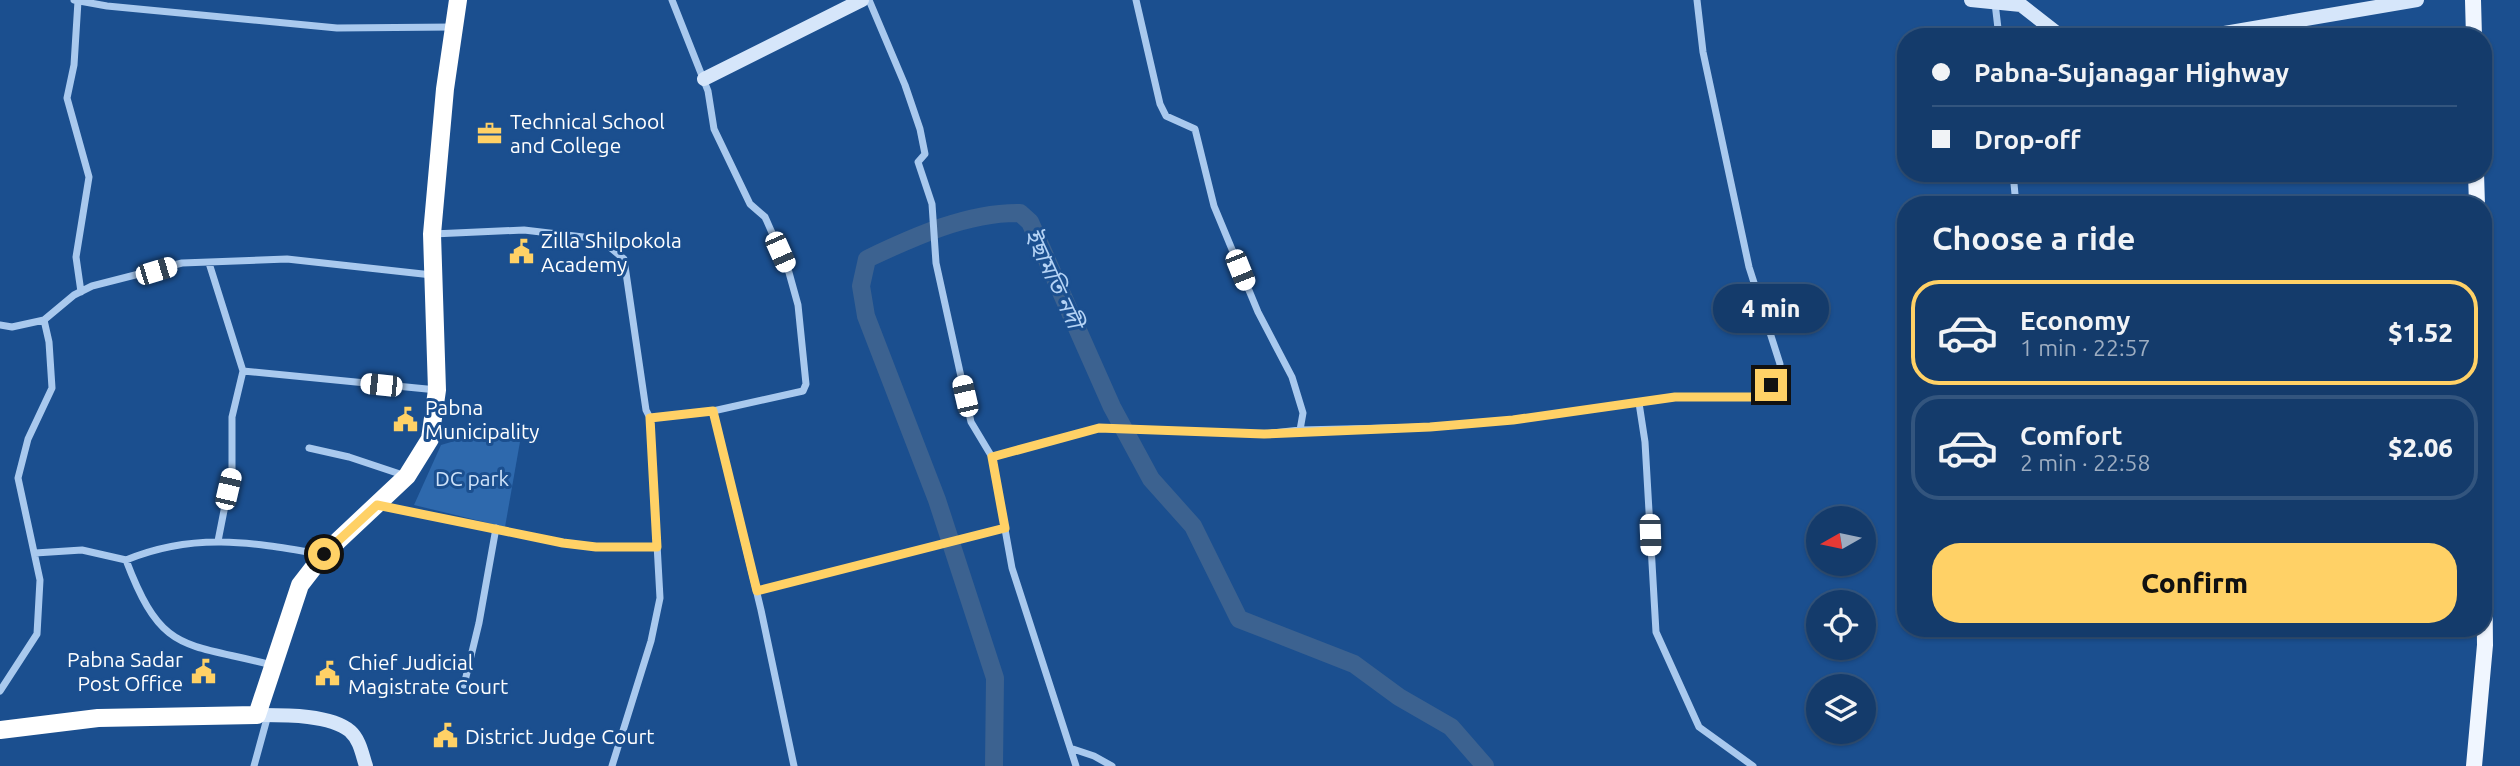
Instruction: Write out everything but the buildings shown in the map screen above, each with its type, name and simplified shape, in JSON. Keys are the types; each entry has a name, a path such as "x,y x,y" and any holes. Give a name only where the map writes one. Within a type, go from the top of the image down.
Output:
{"highway":[{"path":"0,730 98,718 262,715 272,665 299,585 324,554 407,477 430,439 437,390 432,234 445,89 458,0"}],"main road":[{"path":"2473,0 2474,28"},
{"path":"2474,766 2485,637"}],"street":[{"path":"172,10 173,0"},
{"path":"650,418 713,411 803,391 806,378 798,304 788,269 765,217 750,204 714,129 704,79 672,0"},
{"path":"704,79 862,0"},
{"path":"869,0 920,129 925,154 918,162 934,223 936,263 971,422 992,457 1005,528 1028,622 1073,749 1076,766"},
{"path":"1136,0 1160,104 1166,116 1195,129 1214,206 1258,312 1292,377 1303,413 1300,430"},
{"path":"992,457 1099,428 1264,434 1300,430 1430,427 1513,420 1675,397 1755,397 1765,394 1780,371 1780,364 1749,267 1703,52 1697,0"},
{"path":"1971,0 2021,3 2052,28"},
{"path":"2254,28 2417,0"},
{"path":"81,292 76,257 89,177 67,98 74,65 76,1 337,29 454,27"},
{"path":"1995,3 1998,28"},
{"path":"432,234 524,230 600,239 624,259 646,410 650,418 660,598 612,766"},
{"path":"0,325 12,327 44,320 81,292 182,263 287,259 433,275"},
{"path":"209,262 243,371 232,417 232,470 218,541"},
{"path":"0,691 37,634 40,580 24,519 18,478 33,427 52,388 49,342 44,320"},
{"path":"243,371 437,390"},
{"path":"1639,403 1646,453 1652,606 1656,632 1699,727 1753,766"},
{"path":"713,411 757,591 794,766"},
{"path":"309,448 349,457 407,477"},
{"path":"377,505 596,547 657,547"},
{"path":"464,685 479,623 496,528"},
{"path":"757,591 1005,528"},
{"path":"35,553 82,551 126,560 158,547 218,541 250,542 324,554"},
{"path":"126,560 142,600 158,626 184,645 272,665"},
{"path":"254,766 262,715 296,715 341,726 359,742 366,766"},
{"path":"1073,749 1094,755 1112,766"}],"green space":[{"name":"DC park","path":"478,434 521,436 505,527 414,505 441,445"}],"waterway":[{"name":"ইছামতি নদী","path":"994,766 995,678 937,500 866,316 861,286 867,259 941,227 981,217 1020,213 1030,222 1112,407 1151,479 1193,526 1239,619 1354,664 1399,697 1451,727 1485,766"}],"place":[{"name":"Technical School and College","path":"490,133"},
{"name":"Zilla Shilpokola Academy","path":"521,252"},
{"name":"Pabna Municipality","path":"405,419"},
{"name":"Pabna Sadar Post Office","path":"203,671"},
{"name":"Chief Judicial Magistrate Court","path":"328,674"},
{"name":"District Judge Court","path":"445,736"}],"route":[{"path":"324,554 377,505 563,543 596,547 657,547 649,442 650,418 713,411 718,444 757,591 1005,528 992,457 1099,428 1264,434 1300,430 1430,427 1513,420 1675,397 1755,397 1765,394 1771,385"}]}
